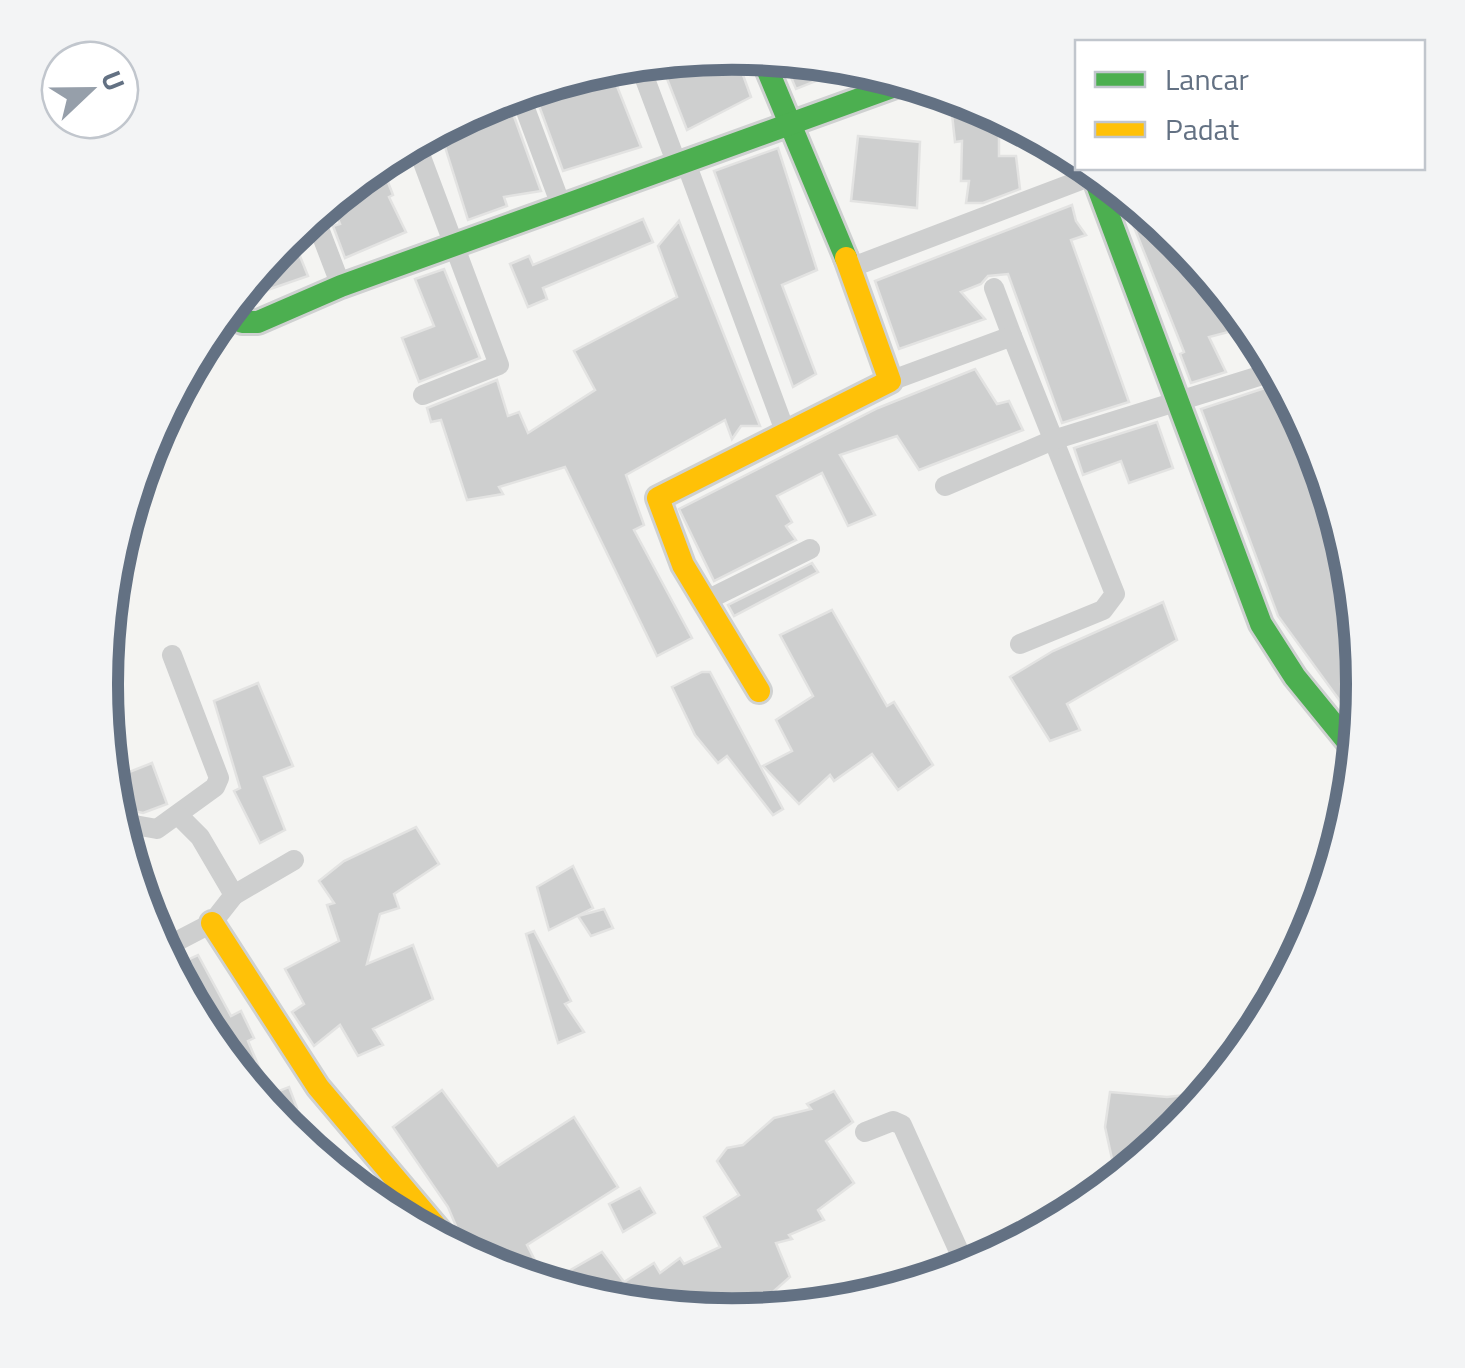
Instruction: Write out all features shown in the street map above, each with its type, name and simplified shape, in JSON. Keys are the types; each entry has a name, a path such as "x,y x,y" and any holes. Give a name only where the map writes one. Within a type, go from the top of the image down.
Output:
{"street":[{"path":"769,71 850,268 890,381"},
{"path":"645,76 785,431"},
{"path":"239,319 258,322 341,286 887,90"},
{"path":"524,107 562,208"},
{"path":"421,155 458,247 499,366 423,394"},
{"path":"850,268 1083,180"},
{"path":"1100,193 1260,624 1295,677 1344,737"},
{"path":"1109,216 1123,210"},
{"path":"320,230 341,286"},
{"path":"994,288 1115,594 1103,610 1020,644"},
{"path":"759,691 705,602 660,516 660,494 890,381 1012,336"},
{"path":"945,486 1053,440 1263,375"},
{"path":"705,602 810,549"},
{"path":"135,825 156,828 179,816 215,787 219,778 172,656"},
{"path":"179,816 200,836 234,894"},
{"path":"176,942 212,923 234,894 294,860"},
{"path":"212,923 318,1087 427,1217"},
{"path":"864,1132 893,1121 902,1126 960,1254"}],"building":[{"path":"741,70 751,97 687,130 665,74"},
{"path":"789,73 825,77 796,89"},
{"path":"615,82 641,147 563,171 538,102"},
{"path":"952,111 999,131 999,156 1016,156 1020,189 983,203 966,203 969,181 961,181 962,141 955,142"},
{"path":"512,112 541,191 504,197 507,206 468,220 444,142"},
{"path":"858,136 920,142 917,208 851,201"},
{"path":"778,148 817,270 782,285 816,374 793,387 714,171"},
{"path":"386,177 393,195 389,197 406,232 345,258 333,226 340,224 337,215"},
{"path":"1072,205 1076,221 1086,235 1071,240 1129,402 1062,423 1008,274 988,276 981,284 961,292 985,319 899,349 875,281"},
{"path":"643,219 653,242 543,288 547,299 528,307 510,264 529,256 533,265"},
{"path":"1135,220 1167,250 1234,330 1209,337 1226,372 1191,383 1180,354 1184,352 1132,222"},
{"path":"679,221 760,426 741,426 732,439 725,420 626,475 644,525 634,530 692,638 657,656 565,467 499,487 503,494 467,500 441,420 431,422 427,408 497,380 508,416 519,412 528,433 595,390 574,351 677,297 658,246"},
{"path":"298,250 308,276 260,293"},
{"path":"444,269 480,358 419,382 402,338 434,326 415,279"},
{"path":"975,369 997,404 1009,401 1023,430 919,470 897,436 840,455 875,515 848,526 822,473 777,496 792,522 786,526 796,540 714,581 679,509 878,408"},
{"path":"1269,387 1283,412 1314,487 1335,564 1345,644 1345,708 1278,616 1201,409"},
{"path":"1157,422 1173,468 1129,483 1121,461 1083,475 1074,448"},
{"path":"812,563 818,572 734,616 728,605"},
{"path":"1163,602 1177,640 1067,704 1080,730 1050,741 1010,677 1053,651"},
{"path":"832,610 887,706 894,702 933,765 898,790 872,754 834,781 830,775 799,804 763,766 792,751 776,720 813,696 780,635"},
{"path":"710,672 783,809 773,815 727,756 718,763 695,735 672,687"},
{"path":"258,683 293,766 264,777 285,830 260,843 234,791 240,788 214,701"},
{"path":"152,763 167,804 143,813 131,810 125,773"},
{"path":"416,827 439,864 394,894 399,908 380,914 367,964 413,945 433,999 373,1029 383,1045 358,1056 340,1025 314,1046 292,1012 304,1004 285,969 339,941 327,905 334,903 319,881 344,861"},
{"path":"573,866 593,908 549,930 537,887"},
{"path":"604,909 613,928 591,936 578,916"},
{"path":"534,931 571,1001 565,1004 584,1032 558,1043 526,934"},
{"path":"198,955 231,1016 241,1011 254,1038 248,1041 264,1079 222,1025 185,961"},
{"path":"289,1087 297,1108 291,1111 274,1093"},
{"path":"442,1090 498,1166 574,1117 618,1187 527,1245 538,1266 459,1234 448,1207 393,1127"},
{"path":"834,1091 853,1122 826,1141 854,1183 818,1210 824,1220 789,1235 792,1239 776,1243 790,1277 773,1292 777,1297 652,1293 564,1274 602,1252 624,1282 654,1263 660,1273 680,1258 684,1264 720,1247 704,1217 739,1195 717,1161 727,1148 743,1145 774,1118 811,1109 807,1104"},
{"path":"1110,1092 1167,1097 1189,1095 1113,1165 1105,1127"},
{"path":"640,1188 655,1213 623,1232 609,1204"}],"traffic: fast":[{"path":"768,71 846,258"},
{"path":"239,319 258,322 341,286 885,90"},
{"path":"1100,192 1261,624 1295,677 1344,737"}],"traffic: slow":[{"path":"759,691 683,565 658,498 890,381 846,258"},
{"path":"212,923 318,1087 429,1218"}]}
